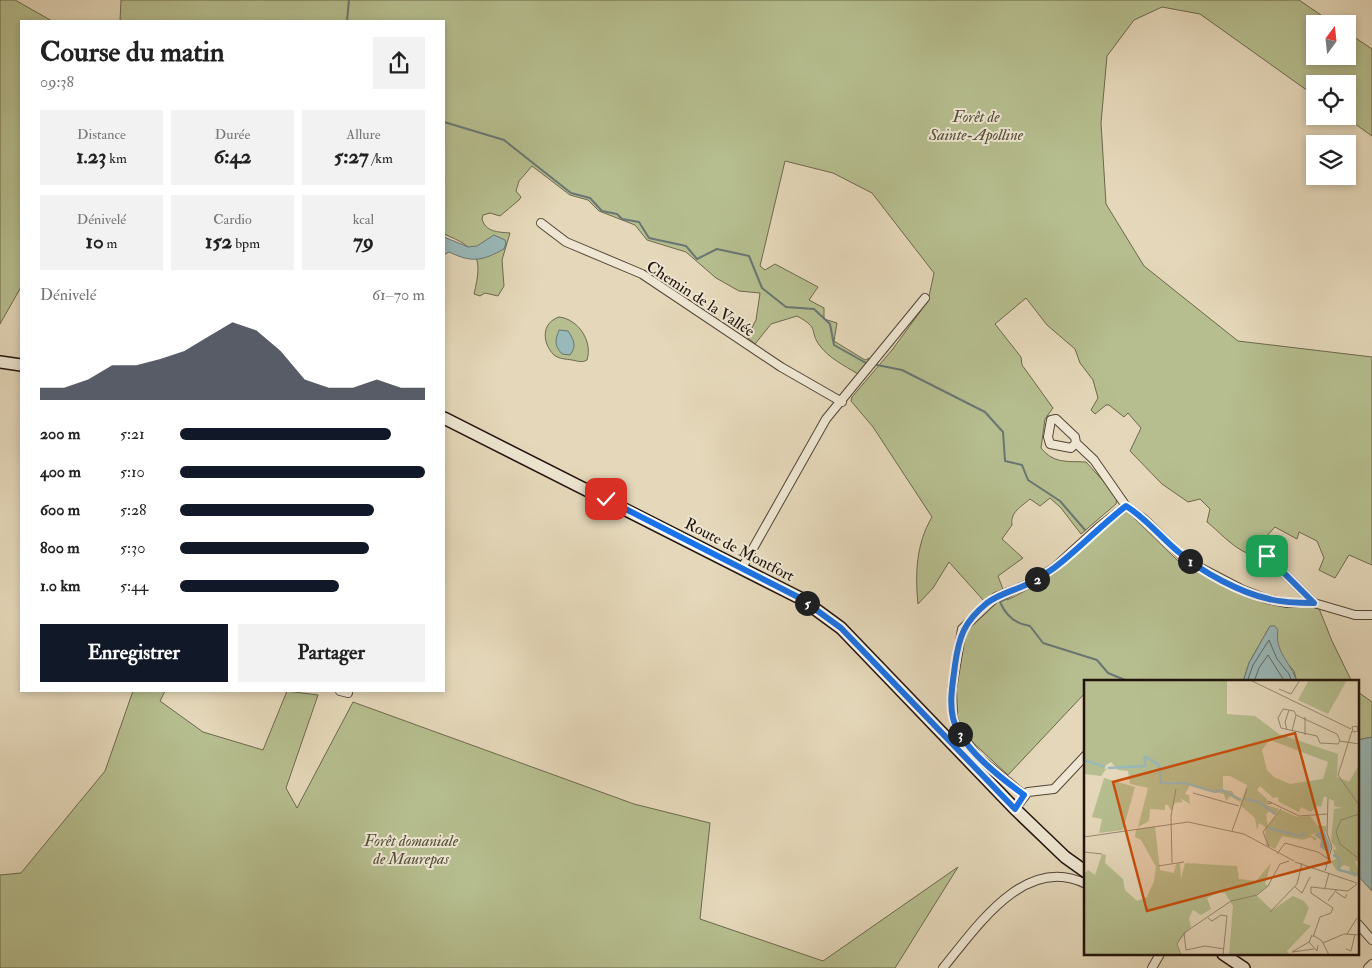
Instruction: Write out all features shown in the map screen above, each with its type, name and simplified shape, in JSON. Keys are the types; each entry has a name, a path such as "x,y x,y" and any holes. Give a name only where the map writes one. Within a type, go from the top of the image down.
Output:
{"street":[{"name":"Chemin de la Vallée","path":"541,224 566,242 642,274 781,367 842,402"},
{"path":"742,568 826,419 842,402 925,298"},
{"path":"0,362 20,365"},
{"name":"Route de Montfort","path":"445,419 800,598 841,628 1015,809 1065,858 1084,871"},
{"path":"1076,443 1094,460 1126,506 1144,520 1181,555 1243,590 1281,602 1314,603 1372,622"},
{"path":"1024,795 978,757 962,738 953,717 952,704 958,647 962,629 987,604 1008,591 1028,584 1054,568 1099,527 1126,506"},
{"path":"1267,556 1314,603"},
{"path":"1355,615 1372,615"},
{"path":"1015,809 1024,795 1054,789 1084,757"},
{"path":"943,968 999,902 1018,887 1056,878 1076,879 1084,883"},
{"path":"1360,926 1372,940"},
{"path":"1152,968 1159,956"},
{"path":"1226,956 1244,968"},
{"path":"1368,968 1372,964"}],"green space":[{"path":"0,0 15,0 50,20 20,20 20,289 0,324"},
{"name":"Forêt de Sainte-Apolline","path":"121,0 1299,0 1321,15 1306,15 1306,65 1356,65 1356,38 1372,49 1372,136 1356,125 1356,75 1306,75 1306,90 1200,14 1162,7 1134,20 1107,56 1101,123 1106,204 1144,266 1238,341 1372,357 1372,565 1349,555 1335,578 1319,570 1324,558 1317,541 1299,532 1297,539 1275,527 1264,539 1259,556 1252,555 1238,548 1207,522 1210,509 1200,499 1188,502 1162,484 1130,451 1141,428 1128,413 1124,417 1109,405 1106,405 1095,414 1091,410 1098,398 1093,380 1080,363 1075,349 1047,325 1026,298 995,324 1021,357 1022,365 1053,408 1045,419 1041,448 1056,459 1086,462 1117,496 1116,504 1081,534 1061,508 1050,498 1040,506 1030,499 1020,507 1014,513 1012,525 1002,539 1023,558 998,576 1007,600 1023,592 1054,571 1125,509 1177,560 1227,587 1260,600 1318,606 1351,680 1296,680 1294,671 1281,656 1270,626 1249,663 1244,680 1084,680 1084,694 1008,775 955,726 959,627 984,601 949,562 933,588 918,604 918,559 923,538 932,517 873,427 851,401 852,397 892,350 928,301 934,273 872,193 833,173 785,161 760,266 765,270 775,264 818,287 809,300 824,308 824,319 837,323 834,341 865,360 873,357 858,374 828,354 817,341 812,327 797,316 771,324 755,344 747,337 756,320 760,293 739,291 716,278 686,252 647,240 635,225 599,211 588,200 570,195 532,166 519,181 516,191 521,197 519,200 500,216 490,213 483,215 482,219 489,229 496,232 510,233 502,260 504,286 498,296 485,293 480,296 474,294 478,271 475,255 464,244 445,234 445,20 120,20"},
{"path":"559,317 572,322 582,332 588,346 587,360 580,362 560,358 550,350 545,334 546,328 553,320"},
{"name":"Forêt domaniale de Maurepas","path":"133,692 164,692 160,701 203,732 263,750 287,692 318,695 286,788 297,808 353,702 634,804 710,823 700,919 823,961 958,867 895,968 0,968 0,875 21,873 105,771"},
{"path":"1360,693 1372,702 1372,737 1360,740"}],"water":[{"path":"494,235 505,240 506,243 504,249 489,256 471,259 449,252 445,254 445,237 468,247 477,246"},
{"path":"559,330 568,331 573,340 574,346 570,355 562,354 556,345"},
{"path":"1270,626 1275,626 1278,630 1278,645 1296,680 1244,680 1249,663"},
{"path":"1372,737 1372,891 1360,878 1360,740"}],"waterway":[{"path":"347,20 349,0"},
{"path":"445,122 504,140 571,193 590,198 602,211 617,214 622,219 639,222 649,238 686,246 697,259 717,249 749,256 762,288 786,307 814,309 830,324 834,345 866,363"},
{"path":"877,365 902,370 985,412 1003,432 1005,461 1022,465 1028,480 1060,501 1085,530"},
{"path":"1020,591 1000,602 1012,618 1030,626 1043,643 1097,660 1108,673 1125,680"}],"route":[{"path":"606,499 800,598 822,612 841,628 1015,809 1019,806 1024,795 978,757 962,738 953,717 952,689 958,647 962,629 968,621 996,597 1028,584 1054,568 1099,527 1126,506 1144,520 1181,555 1199,567 1243,590 1268,599 1287,603 1314,603 1307,593 1267,556"}]}
